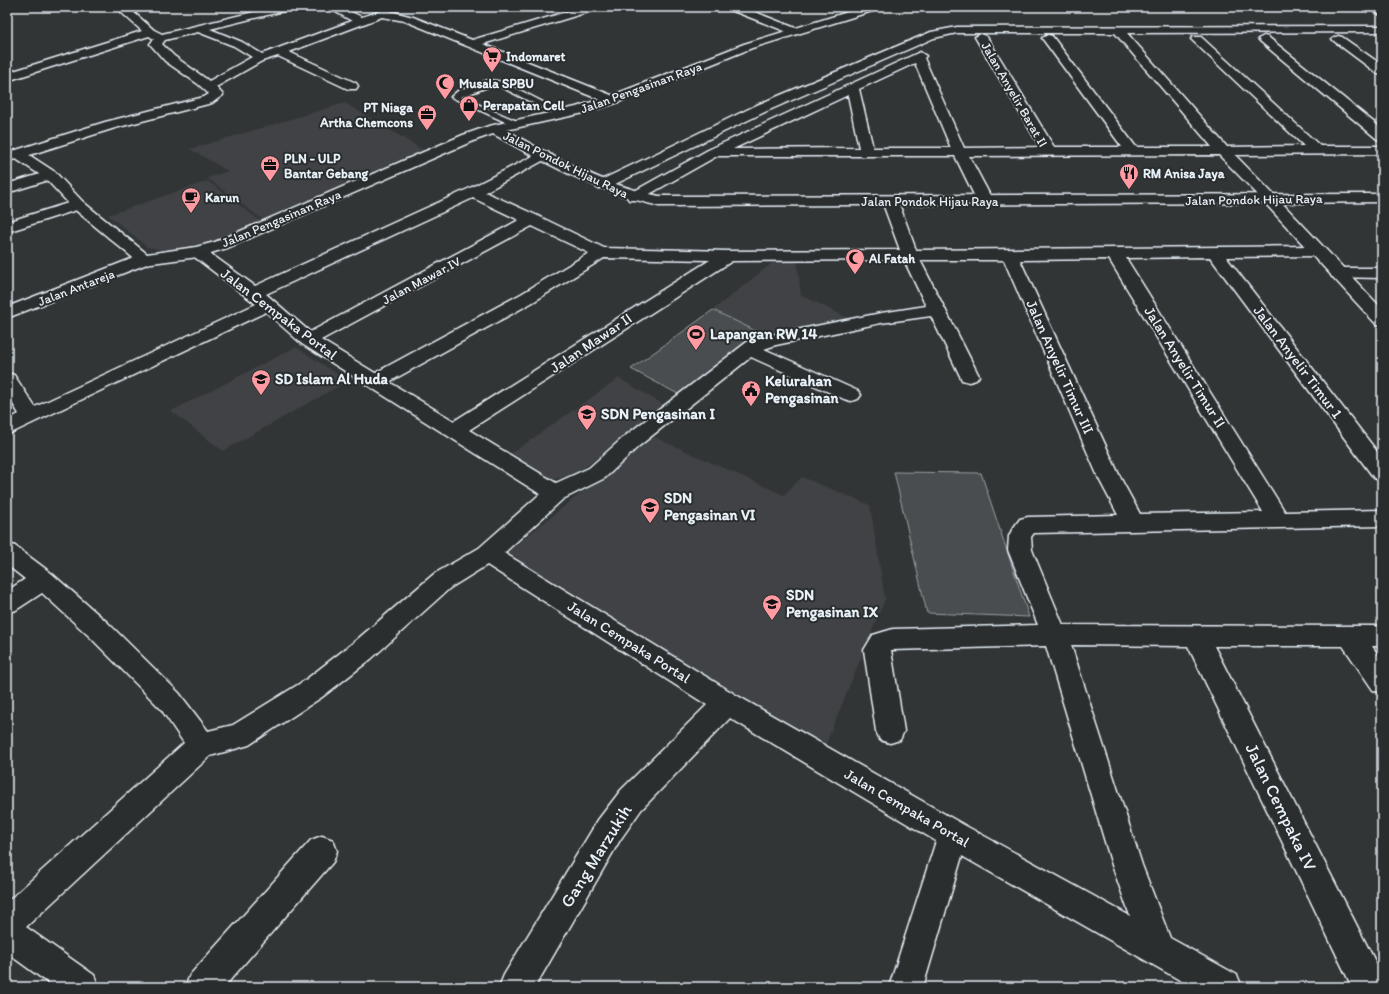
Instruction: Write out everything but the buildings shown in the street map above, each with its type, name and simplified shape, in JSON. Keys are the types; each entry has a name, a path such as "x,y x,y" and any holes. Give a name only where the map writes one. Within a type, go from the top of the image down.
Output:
{"street":[{"path":"129,7 126,11 156,35"},
{"path":"7,77 156,35 200,29 288,7"},
{"path":"332,7 359,20"},
{"path":"472,44 594,7"},
{"path":"732,7 794,31"},
{"name":"Jalan Pengasinan Raya","path":"144,259 198,252 265,226 468,138 516,124 562,114 612,100 748,46 875,7"},
{"path":"1372,7 1382,13"},
{"path":"209,86 258,59 278,51 359,20 381,14 390,14 472,44 535,71 612,100"},
{"path":"200,29 238,44 258,56 258,59"},
{"path":"1118,29 1224,152 1269,198 1382,320"},
{"path":"602,184 762,108 931,35 957,30 1382,29"},
{"path":"12,155 110,125 208,100 217,94 209,86 162,53 156,44 156,35"},
{"path":"945,45 963,38 981,37 1128,39 1382,39"},
{"name":"Jalan Anyelir Barat II","path":"981,37 1049,151"},
{"path":"1048,38 1132,151"},
{"path":"1197,39 1316,150"},
{"path":"1264,39 1382,136"},
{"path":"1338,39 1382,70"},
{"path":"278,51 352,86"},
{"path":"634,197 713,153 931,51"},
{"path":"918,57 959,151 985,201"},
{"path":"852,87 867,151"},
{"name":"Jalan Pondok Hijau Raya","path":"494,130 602,184 634,197 659,201 985,201 1382,198"},
{"path":"713,153 867,151 1224,152 1382,150"},
{"path":"12,155 50,175 78,205 144,259"},
{"path":"7,428 29,413 260,299 473,192 543,155"},
{"path":"7,189 50,175"},
{"path":"473,192 533,219 601,253 728,256 909,254 1010,255 1318,251"},
{"path":"890,201 909,254 938,310 969,376"},
{"path":"7,227 78,205"},
{"name":"Jalan Mawar IV","path":"308,340 533,219"},
{"name":"Jalan Cempaka Portal","path":"198,252 260,299 308,340 555,493"},
{"name":"Jalan Anyelir Timur 1","path":"1214,252 1382,473"},
{"path":"374,382 527,298 601,253"},
{"name":"Jalan Anyelir Timur II","path":"1114,253 1280,520"},
{"name":"Jalan Anyelir Timur III","path":"1010,255 1110,479 1133,524"},
{"name":"Jalan Mawar II","path":"454,430 728,256"},
{"name":"Jalan Antareja","path":"7,313 141,262 144,259"},
{"path":"1338,273 1382,273"},
{"path":"7,923 202,745 239,736 313,689 362,652 442,581 487,554 555,493 597,473 632,441 749,349 778,339 881,318 938,310"},
{"path":"749,349 850,395"},
{"path":"7,379 29,413"},
{"path":"7,418 29,413"},
{"path":"1158,950 1127,865 1055,635 1020,550 1020,536 1028,525 1382,518"},
{"path":"7,552 43,580 98,630 170,701 202,745"},
{"name":"Jalan Cempaka Portal","path":"487,554 727,704 953,835 1225,987"},
{"path":"7,603 43,580"},
{"path":"890,731 877,650 882,642 893,639 1055,635 1382,636"},
{"name":"Jalan Cempaka IV","path":"1196,636 1368,983"},
{"path":"1351,637 1382,682"},
{"name":"Gang Marzukih","path":"516,987 609,830 631,800 727,704"},
{"path":"906,987 953,835"},
{"path":"202,987 322,851"},
{"path":"7,933 82,987"}],"lane":[{"path":"516,124 455,97 462,92 489,83 501,84 562,114"}],"shaded area":[{"path":"345,103 428,153 267,223 207,178 228,171 190,149"},
{"path":"208,181 263,223 212,244 187,252 168,251 147,247 108,215"},
{"path":"777,259 797,259 801,295 852,320 773,335 760,333 713,310"},
{"name":"Lapangan RW 14","path":"713,310 760,333 678,394 631,369"},
{"name":"SD Islam Al Huda","path":"296,347 348,381 223,451 171,411"},
{"name":"SDN Pengasinan I","path":"619,378 664,405 574,476 545,480 506,457"},
{"path":"652,436 784,495 802,477 870,505 885,599 825,746 647,642 506,553"},
{"path":"894,472 981,473 1029,617 927,613"}],"place":[{"name":"Indomaret","path":"492,73"},
{"name":"Musala SPBU","path":"445,100"},
{"name":"Perapatan Cell","path":"469,122"},
{"name":"PT Niaga Artha Chemcons","path":"427,131"},
{"name":"PLN - ULP Bantar Gebang","path":"270,182"},
{"name":"RM Anisa Jaya","path":"1129,190"},
{"name":"Karun","path":"191,214"},
{"name":"Al Fatah","path":"855,275"},
{"name":"Lapangan RW 14","path":"696,351"},
{"name":"SD Islam Al Huda","path":"261,396"},
{"name":"Kelurahan Pengasinan","path":"751,407"},
{"name":"SDN Pengasinan I","path":"587,431"},
{"name":"SDN Pengasinan VI","path":"650,524"},
{"name":"SDN Pengasinan IX","path":"772,621"}]}
